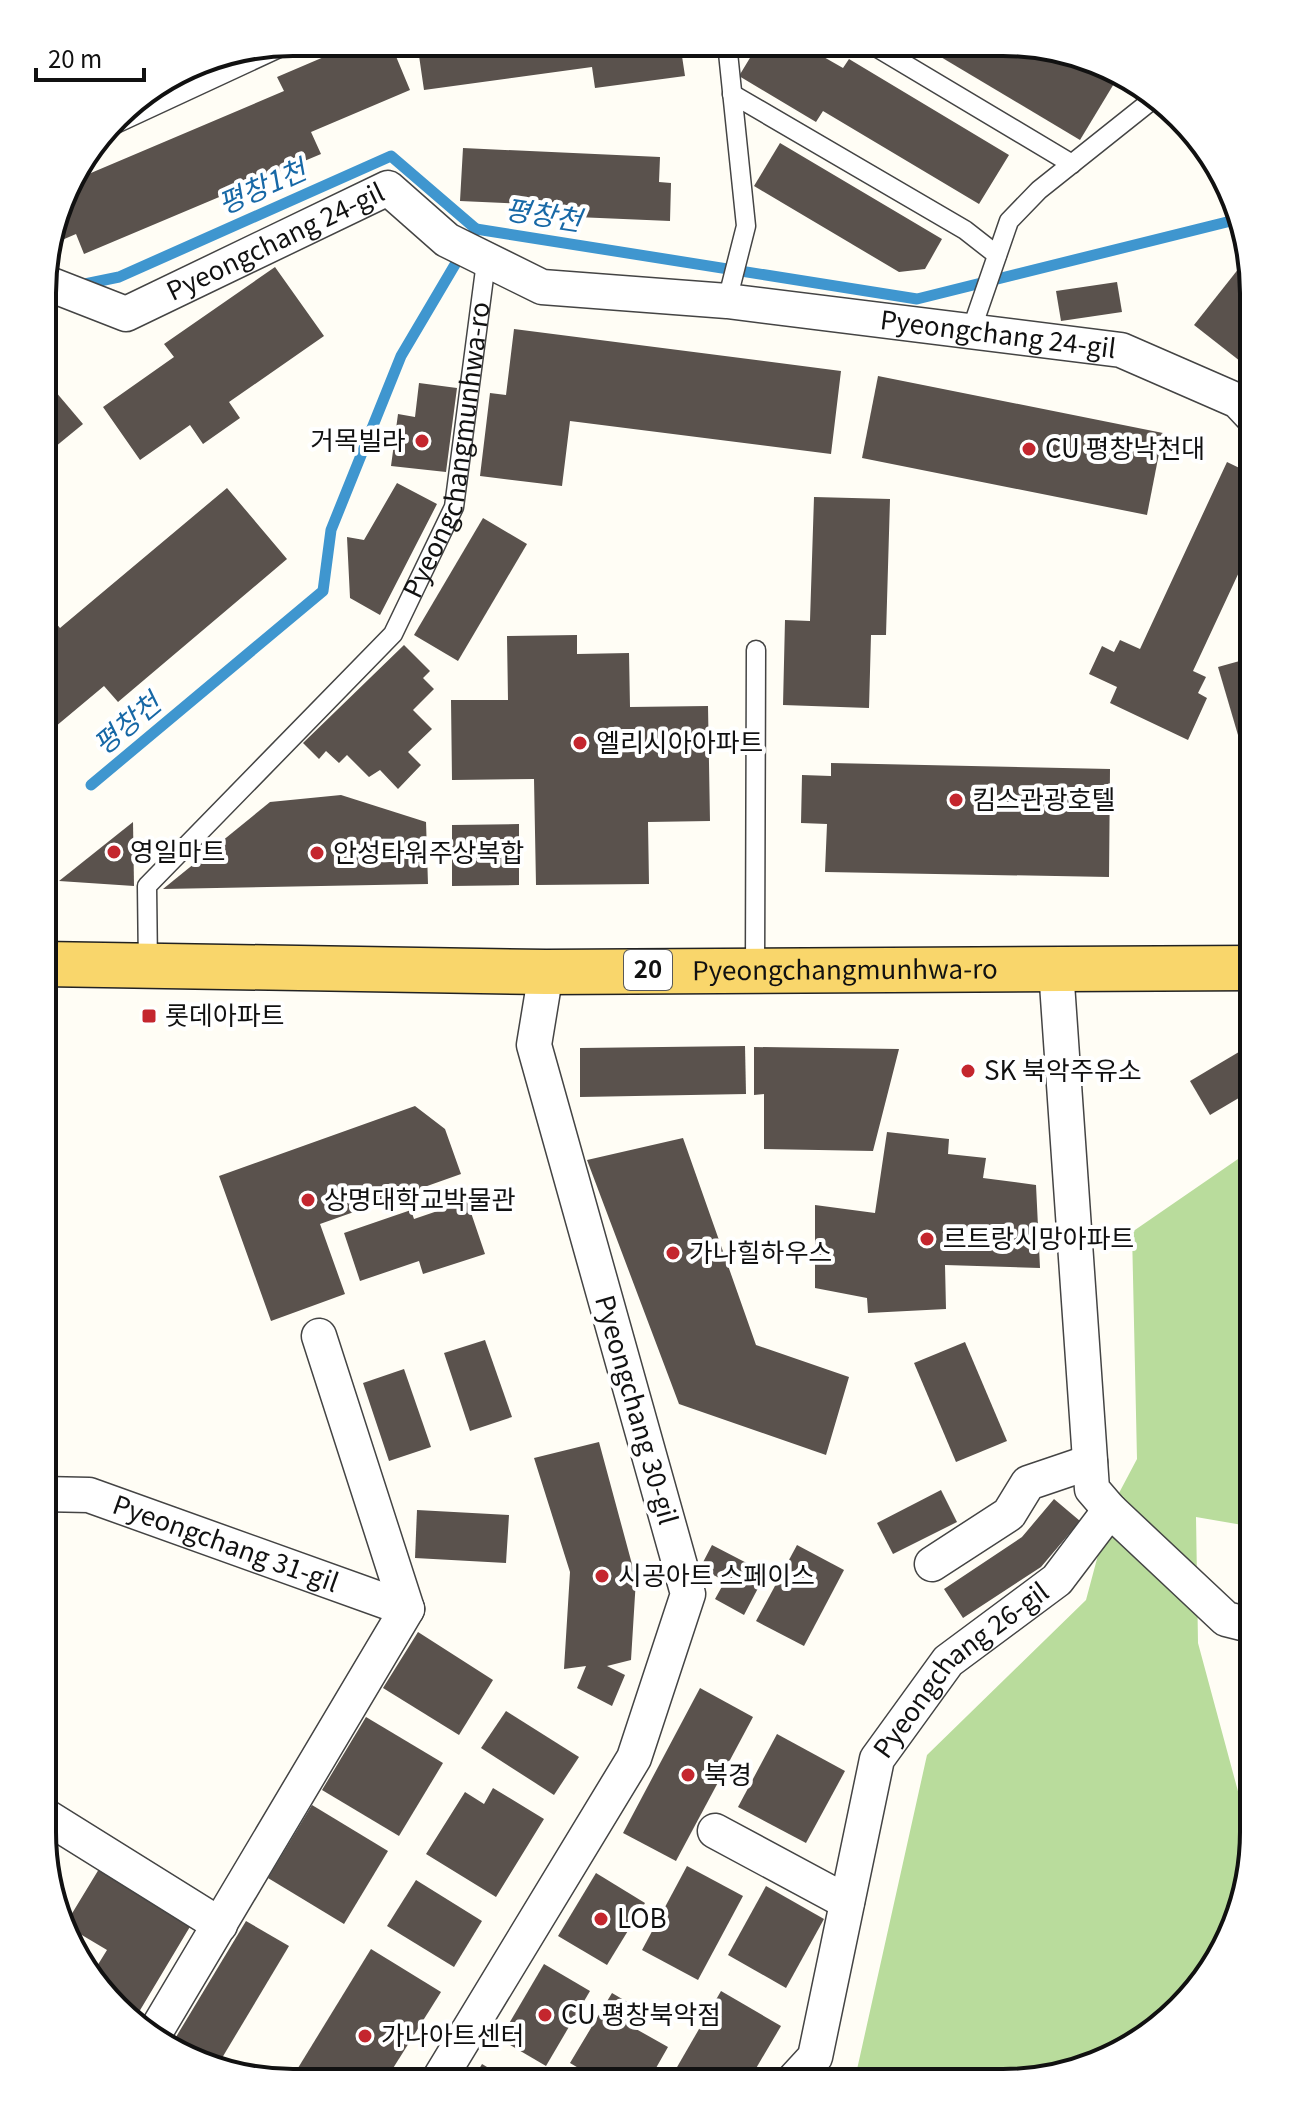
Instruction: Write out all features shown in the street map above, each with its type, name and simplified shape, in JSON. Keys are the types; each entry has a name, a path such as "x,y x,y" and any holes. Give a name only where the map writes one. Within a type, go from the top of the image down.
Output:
{"main road":[{"name":"Pyeongchangmunhwa-ro","path":"56,964 546,972 1240,968"}],"street":[{"name":"Pyeongchang 24-gil","path":"56,287 126,314 388,188 447,240 486,262 542,287 727,301 1121,350 1240,403"},
{"path":"1056,969 1092,1489 1110,1510 1226,1619 1239,1622"},
{"name":"Pyeongchang 30-gil","path":"445,2069 634,1758 688,1594 534,1045 546,972"},
{"path":"159,2027 407,1609 319,1336"},
{"path":"932,1564 1009,1514 1028,1483 1090,1462"},
{"name":"Pyeongchang 31-gil","path":"56,1494 89,1495 407,1609"},
{"name":"Pyeongchang 26-gil","path":"804,2069 815,2057 877,1759 948,1661 1057,1580 1110,1510"},
{"path":"56,1823 220,1925"},
{"path":"715,1831 847,1902"}],"lane":[{"path":"727,301 746,226 728,56"},
{"path":"891,56 1072,164"},
{"path":"140,112 253,60"},
{"path":"732,94 965,230 997,255"},
{"path":"971,331 1009,221 1072,164 1146,105"},
{"name":"Pyeongchangmunhwa-ro","path":"148,967 147,886 393,634 454,507 486,262"},
{"path":"755,969 756,650"}],"green space":[{"path":"1239,1158 1239,1524 1196,1517 1198,1643 1239,1795 1239,1848 1227,1908 1208,1951 1171,2000 1122,2037 1094,2051 1049,2064 1019,2068 857,2069 927,1755 1086,1600 1110,1510 1137,1459 1132,1232"}],"building":[{"path":"682,56 685,76 595,88 592,67 424,90 419,57"},
{"path":"751,56 822,56 843,68 849,59 1009,155 979,204 823,111 816,122 739,76"},
{"path":"939,56 1034,58 1064,64 1114,84 1080,140"},
{"path":"324,57 396,57 410,90 311,132 321,154 84,254 76,234 63,240 80,188 88,174 284,91 277,77"},
{"path":"780,143 942,239 925,269 899,272 754,186"},
{"path":"463,148 660,157 659,182 671,183 670,221 553,216 553,205 460,201"},
{"path":"275,267 324,336 229,402 240,418 203,444 190,425 140,460 103,407 174,357 164,344"},
{"path":"1238,269 1240,361 1194,325"},
{"path":"1117,282 1122,312 1061,321 1056,291"},
{"path":"514,329 841,371 831,454 570,421 562,486 480,476 490,393 506,395"},
{"path":"878,376 1163,433 1147,515 862,458"},
{"name":"거목빌라","path":"419,383 457,388 446,472 391,466 398,414 415,417"},
{"path":"56,392 83,424 56,446"},
{"path":"1227,462 1240,468 1240,570 1193,671 1206,677 1198,693 1207,698 1188,740 1110,703 1117,687 1089,674 1102,646 1114,652 1120,640 1140,649"},
{"path":"397,483 437,504 380,615 350,598 347,537 364,540"},
{"path":"227,488 287,559 118,702 104,686 56,726 56,623 60,628"},
{"path":"814,497 890,499 886,635 871,635 869,708 783,705 785,620 810,621"},
{"path":"483,518 527,544 458,661 414,635"},
{"name":"엘리시아아파트","path":"577,635 577,654 629,653 630,707 708,706 710,821 648,822 649,884 536,885 534,779 452,780 451,700 508,700 507,636"},
{"path":"404,645 430,671 423,678 434,689 413,710 432,729 408,752 421,765 398,789 380,770 369,777 347,755 339,763 326,751 319,759 303,743"},
{"path":"1240,661 1240,741 1218,667"},
{"name":"킴스관광호텔","path":"831,763 1110,769 1109,877 825,872 827,824 801,823 802,775 831,776"},
{"name":"안성타워주상복합","path":"341,795 426,822 428,884 163,889 270,802"},
{"name":"영일마트","path":"133,822 134,886 59,881"},
{"path":"519,824 519,885 452,886 452,825"},
{"path":"745,1046 746,1094 580,1097 580,1048"},
{"path":"754,1047 899,1049 873,1151 764,1149 764,1094 754,1095"},
{"path":"1240,1052 1239,1098 1210,1115 1190,1081"},
{"name":"상명대학교박물관","path":"415,1106 445,1129 461,1174 320,1224 345,1294 271,1321 219,1176"},
{"name":"르트랑시망아파트","path":"887,1132 949,1139 948,1154 986,1158 983,1178 1036,1185 1040,1268 945,1265 946,1309 868,1313 867,1298 815,1288 815,1205 875,1213"},
{"name":"가나힐하우스","path":"683,1138 756,1345 849,1377 826,1455 679,1404 587,1160"},
{"path":"467,1201 485,1254 423,1274 419,1261 360,1281 344,1233 411,1210 414,1219"},
{"path":"485,1340 512,1417 470,1431 444,1353"},
{"path":"965,1342 1007,1441 956,1462 914,1363"},
{"path":"404,1369 431,1447 389,1461 363,1383"},
{"name":"시공아트 스페이스","path":"599,1442 636,1579 631,1660 607,1666 625,1675 612,1706 577,1688 586,1666 564,1669 570,1572 534,1458"},
{"path":"941,1490 957,1522 893,1554 877,1523"},
{"path":"1054,1499 1080,1521 1041,1567 963,1618 944,1589 1022,1537"},
{"path":"417,1510 509,1515 506,1563 415,1558"},
{"path":"712,1545 766,1573 744,1615 715,1599 725,1581 700,1568"},
{"path":"797,1545 844,1570 804,1646 756,1621"},
{"path":"418,1632 493,1680 459,1735 383,1688"},
{"name":"북경","path":"700,1688 753,1717 676,1861 623,1833"},
{"path":"506,1711 579,1757 554,1795 481,1748"},
{"path":"366,1717 443,1763 399,1836 322,1790"},
{"path":"777,1734 845,1771 806,1843 738,1807"},
{"path":"493,1788 544,1819 496,1897 426,1854 465,1792 484,1804"},
{"path":"312,1805 388,1851 344,1924 268,1878"},
{"path":"687,1866 743,1896 698,1980 642,1950"},
{"path":"99,1869 191,1925 139,2012 125,2000 98,1965 107,1950 79,1933 71,1915"},
{"name":"LOB","path":"596,1873 645,1903 607,1965 558,1936"},
{"path":"416,1880 482,1921 454,1967 387,1926"},
{"path":"766,1886 824,1919 786,1988 728,1955"},
{"path":"246,1921 289,1946 222,2058 176,2037"},
{"name":"가나아트센터","path":"371,1949 441,1992 393,2069 297,2069"},
{"name":"CU 평창북악점","path":"544,1964 590,1991 546,2066 500,2039"},
{"path":"721,1991 781,2026 756,2069 676,2069"},
{"path":"612,1993 646,2013 636,2029 668,2047 655,2069 580,2069 570,2063"}],"waterway":[{"name":"평창1천","path":"80,285 119,277 391,156 476,229"},
{"name":"평창천","path":"91,785 323,591 331,530 401,356 476,229 917,299 1229,222"}],"place":[{"name":"거목빌라","path":"422,441"},
{"name":"CU 평창낙천대","path":"1029,449"},
{"name":"엘리시아아파트","path":"580,743"},
{"name":"킴스관광호텔","path":"956,800"},
{"name":"영일마트","path":"114,852"},
{"name":"안성타워주상복합","path":"317,853"},
{"name":"롯데아파트","path":"149,1016"},
{"name":"SK 북악주유소","path":"968,1071"},
{"name":"상명대학교박물관","path":"308,1200"},
{"name":"르트랑시망아파트","path":"927,1239"},
{"name":"가나힐하우스","path":"673,1253"},
{"name":"시공아트 스페이스","path":"602,1576"},
{"name":"북경","path":"688,1775"},
{"name":"LOB","path":"601,1919"},
{"name":"CU 평창북악점","path":"545,2015"},
{"name":"가나아트센터","path":"365,2036"}]}
